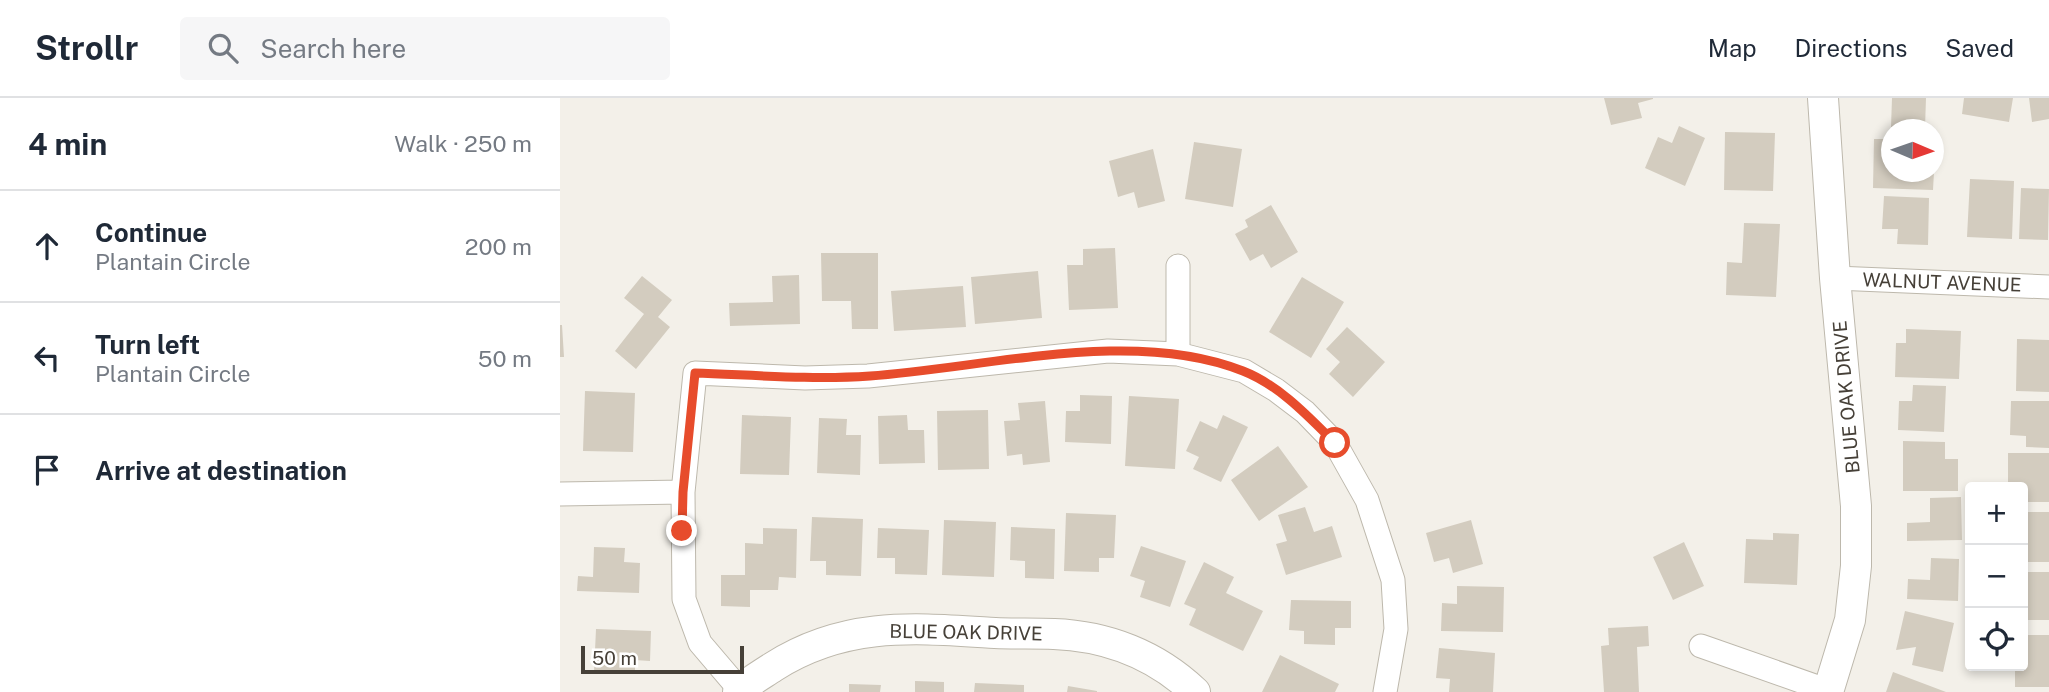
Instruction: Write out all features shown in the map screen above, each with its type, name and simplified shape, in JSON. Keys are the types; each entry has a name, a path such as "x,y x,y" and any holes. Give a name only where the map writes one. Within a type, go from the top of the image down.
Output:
{"street":[{"name":"BLUE OAK DRIVE","path":"1823,98 1835,278 1856,506 1856,566 1850,620 1828,691"},
{"path":"1178,266 1178,354"},
{"name":"WALNUT AVENUE","path":"1835,278 2049,287"},
{"path":"739,691 700,643 684,599 683,492 695,373 805,378 868,376 1108,351 1178,354 1244,371 1305,412 1335,443 1367,500 1393,580 1396,629 1385,692"},
{"path":"560,494 683,492"},
{"name":"BLUE OAK DRIVE","path":"739,691 790,656 827,640 862,632 918,628 1055,634 1110,642 1133,650 1163,667 1195,692"},
{"path":"1701,646 1828,691"}],"building":[{"path":"1604,98 1653,99 1638,103 1642,118 1611,125"},
{"path":"1892,98 1926,98 1925,119 1891,119"},
{"path":"1964,98 2013,98 2009,122 1962,114"},
{"path":"2029,98 2049,98 2049,119 2032,122"},
{"path":"1679,126 1705,138 1685,186 1645,168 1658,137 1672,143"},
{"path":"1725,132 1775,133 1773,191 1724,190"},
{"path":"1874,139 1881,139 1881,182 1933,182 1933,190 1873,188"},
{"path":"1194,142 1242,149 1233,207 1185,199"},
{"path":"1153,149 1165,201 1138,208 1134,192 1118,197 1109,161"},
{"path":"1970,179 2014,181 2012,239 1967,237"},
{"path":"2021,188 2049,189 2048,240 2019,239"},
{"path":"1884,196 1929,198 1928,245 1897,244 1898,229 1882,229"},
{"path":"1271,205 1298,252 1271,268 1263,254 1250,261 1235,234 1248,227 1245,220"},
{"path":"1744,223 1780,224 1776,297 1726,295 1727,262 1742,263"},
{"path":"1115,248 1118,308 1069,310 1067,265 1083,265 1083,249"},
{"path":"821,253 878,253 878,329 852,329 851,301 822,301"},
{"path":"1038,271 1042,318 975,324 971,277"},
{"path":"799,275 800,324 730,326 729,303 773,302 772,276"},
{"path":"642,276 672,300 658,317 670,327 636,369 615,351 644,314 624,298"},
{"path":"1302,277 1344,302 1311,358 1269,332"},
{"path":"963,286 966,327 894,331 891,291"},
{"path":"562,325 564,357 560,357"},
{"path":"1347,327 1385,362 1353,397 1329,374 1340,362 1326,349"},
{"path":"1906,329 1961,331 1959,379 1895,377 1896,343 1906,343"},
{"path":"2017,339 2049,340 2049,392 2016,391"},
{"path":"1913,385 1946,386 1944,432 1898,430 1899,401 1912,401"},
{"path":"585,391 635,393 633,452 583,451"},
{"path":"1080,395 1112,396 1111,444 1065,442 1066,411 1080,411"},
{"path":"1129,396 1179,399 1175,469 1125,466"},
{"path":"1045,401 1050,462 1023,465 1022,454 1007,456 1004,421 1020,420 1018,403"},
{"path":"2011,401 2049,401 2049,448 2026,447 2026,436 2010,435"},
{"path":"988,410 989,469 938,470 937,411"},
{"path":"742,415 791,417 789,475 740,474"},
{"path":"907,415 908,430 924,430 925,463 879,464 878,416"},
{"path":"1223,415 1248,427 1221,482 1193,469 1199,457 1186,451 1200,421 1217,429"},
{"path":"819,418 847,419 846,435 861,435 860,475 817,473"},
{"path":"1903,441 1945,442 1945,459 1958,459 1958,491 1903,491"},
{"path":"1278,446 1308,487 1259,521 1231,480"},
{"path":"2008,453 2049,453 2049,502 2028,502 2028,482 2008,482"},
{"path":"1961,497 1962,540 1907,541 1907,523 1930,522 1930,498"},
{"path":"1305,507 1314,532 1332,526 1342,557 1286,575 1276,544 1287,541 1278,515"},
{"path":"2028,512 2049,512 2049,562 2028,562"},
{"path":"1066,513 1116,515 1114,558 1099,558 1099,572 1064,571"},
{"path":"812,517 863,519 861,576 826,575 826,561 810,561"},
{"path":"944,520 996,522 994,577 942,575"},
{"path":"1471,520 1483,564 1453,573 1449,558 1434,562 1426,533"},
{"path":"1011,527 1055,529 1054,579 1025,578 1025,561 1010,560"},
{"path":"763,528 797,529 796,578 779,577 778,590 750,590 750,607 721,606 721,575 745,575 745,543 763,544"},
{"path":"878,528 929,530 927,575 895,574 895,558 877,558"},
{"path":"1773,533 1799,534 1797,585 1744,583 1746,539 1773,540"},
{"path":"1684,542 1704,586 1673,600 1653,557"},
{"path":"1141,546 1186,561 1170,607 1140,597 1145,581 1130,576"},
{"path":"594,547 625,548 624,562 640,563 639,593 577,591 578,576 593,577"},
{"path":"1931,558 1959,559 1958,601 1907,599 1908,579 1930,580"},
{"path":"1204,562 1234,577 1226,593 1263,611 1243,651 1189,625 1196,609 1184,604"},
{"path":"2028,572 2049,572 2049,620 2028,620"},
{"path":"1457,586 1504,587 1503,632 1441,631 1442,603 1457,604"},
{"path":"1291,600 1351,601 1351,628 1335,628 1335,645 1304,644 1304,631 1289,630"},
{"path":"1905,611 1954,623 1943,672 1912,665 1916,647 1896,650"},
{"path":"1648,626 1649,646 1637,647 1639,692 1604,692 1601,646 1609,645 1608,628"},
{"path":"596,629 651,631 650,661 635,660 635,674 594,672"},
{"path":"2028,635 2049,635 2049,687 2015,687 2015,671 2028,671"},
{"path":"1439,648 1495,653 1493,692 1449,692 1450,679 1436,678"},
{"path":"1280,655 1339,684 1335,692 1262,692"},
{"path":"1893,672 1946,692 1886,692"},
{"path":"915,681 944,682 944,692 915,692"},
{"path":"975,683 1024,685 1024,692 974,692"},
{"path":"849,684 881,685 880,692 849,692"},
{"path":"1068,686 1097,691 1097,692 1067,692"}],"route":[{"path":"682,531 683,492 695,373 805,378 868,376 1108,351 1178,354 1244,371 1305,412 1335,443"}]}
